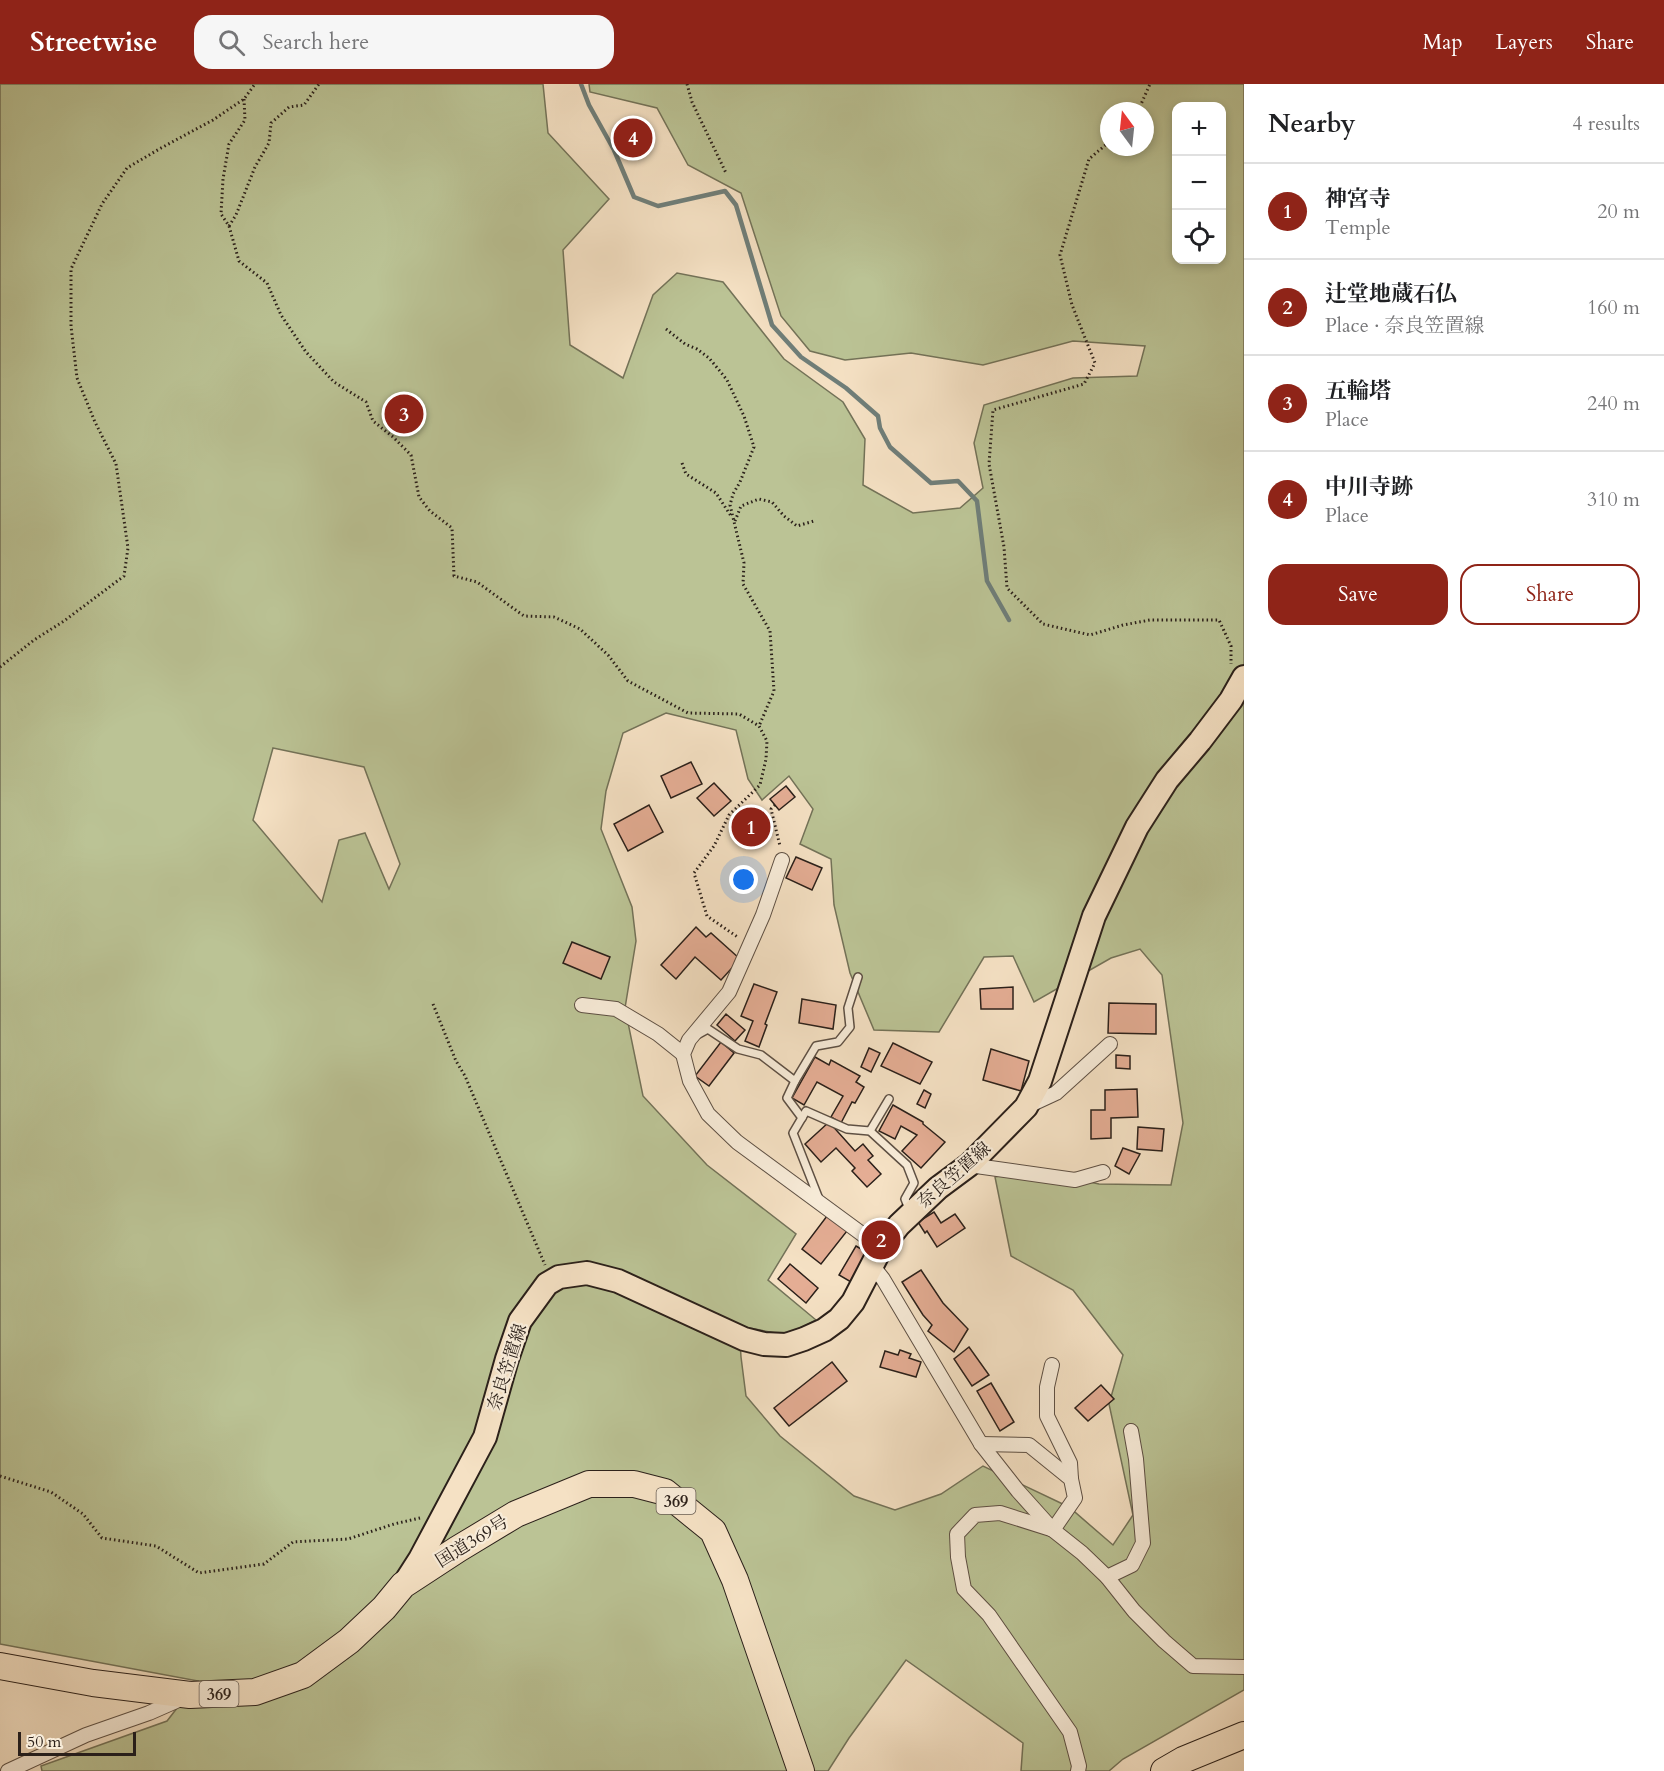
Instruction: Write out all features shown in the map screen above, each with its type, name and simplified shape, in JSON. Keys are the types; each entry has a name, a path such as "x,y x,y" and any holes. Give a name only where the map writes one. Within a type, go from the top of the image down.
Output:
{"highway":[{"name":"国道369号","path":"0,1666 43,1677 190,1695 255,1692 303,1675 350,1641 384,1608 403,1585 516,1514 588,1484 633,1484 665,1492 712,1531 735,1580 801,1771"},
{"path":"1164,1771 1183,1760 1244,1735"}],"main road":[{"name":"奈良笠置線","path":"403,1585 485,1437 520,1321 548,1284 559,1277 587,1273 618,1281 744,1339 764,1344 786,1345 804,1339 824,1330 839,1319 853,1302 876,1256 911,1213 938,1188 969,1165 1026,1107 1040,1081 1094,916 1137,827 1167,780 1225,708 1238,672"}],"street":[{"path":"683,1054 689,1040 729,992 763,915 782,860"},
{"path":"582,1005 616,1009 658,1034 683,1054 690,1081 708,1114 737,1142 821,1204 876,1256 883,1279 981,1444 1018,1491 1053,1530 1107,1577 1134,1611 1193,1666 1244,1667"},
{"path":"1026,1107 1056,1094 1110,1044"},
{"path":"969,1165 1075,1180 1103,1172"},
{"path":"1052,1365 1047,1387 1047,1416 1070,1463 1075,1498 1053,1530"},
{"path":"1107,1577 1132,1565 1143,1544 1136,1459 1131,1431"},
{"path":"981,1444 1029,1445 1071,1479"},
{"path":"1053,1530 1000,1513 975,1515 957,1534 958,1557 964,1589 989,1615 1070,1732 1079,1766 1078,1771"},
{"path":"8,1771 87,1734 149,1713 190,1695"}],"lane":[{"path":"802,1118 787,1098 816,1046 838,1042 850,1027 848,1008 858,977"},
{"path":"689,1040 708,1029 738,1049 761,1055 795,1081"},
{"path":"870,1131 889,1100"},
{"path":"821,1204 793,1134 806,1111 847,1129 870,1131 907,1165 914,1183 906,1199 911,1213"}],"path":[{"path":"0,668 34,640 73,615 124,576 128,548 116,464 77,378 71,326 71,269 102,204 127,168 213,120 244,99 255,84"},
{"path":"229,226 236,215 255,167 269,144 271,123 289,107 304,105 320,84"},
{"path":"687,84 726,173"},
{"path":"1142,102 1150,84"},
{"path":"244,99 245,120 229,144 223,179 221,214 229,226 239,261 267,283 281,315 306,352 334,382 366,402 373,421 411,455 419,497 430,511 452,528 454,576 477,582 524,616 554,617 580,629 608,655 628,681 688,713 739,714 759,726 766,741 766,759 760,785 729,815 714,846 694,873 706,916 750,946"},
{"path":"1100,150 1089,159 1060,255 1072,305 1095,363 1084,384 993,410 989,464 1004,547 1007,588 1043,624 1090,635 1150,620 1219,620 1231,646 1238,672"},
{"path":"666,329 685,344 709,358 727,380 744,416 754,447 730,505 744,563 743,584 770,631 774,692 759,726"},
{"path":"682,463 686,474 717,493 734,521"},
{"path":"734,521 741,506 759,499 772,502 797,526 814,520"},
{"path":"775,805 771,809 782,860"},
{"path":"434,1004 456,1061 465,1076 545,1264 548,1284"},
{"path":"0,1476 51,1492 83,1514 102,1538 156,1546 199,1573 264,1564 293,1542 348,1539 394,1524 444,1512"}],"green space":[{"path":"0,84 543,84 548,133 609,199 563,250 570,345 623,378 653,295 677,273 723,282 784,359 843,402 865,439 863,485 913,513 960,508 983,488 974,443 984,405 1073,378 1137,376 1145,346 1073,341 983,365 911,353 845,360 810,351 781,316 741,193 688,165 657,108 590,92 589,84 1244,84 1244,1690 1123,1759 1109,1771 1021,1771 1023,1743 906,1660 828,1771 42,1771 41,1766 167,1721 198,1681 0,1644","holes":["666,713 736,730 748,779 762,800 789,776 813,809 800,844 831,859 834,905 850,973 874,1030 939,1032 984,957 1013,956 1034,1002 1111,958 1140,949 1162,975 1183,1123 1171,1185 1099,1184 1029,1169 995,1177 1011,1256 1073,1290 1123,1355 1109,1404 1133,1515 1113,1545 1069,1507 983,1466 941,1494 895,1510 854,1496 780,1436 746,1396 739,1326 786,1335 816,1320 768,1280 796,1234 707,1165 643,1096 625,1008 636,941 632,907 601,829 606,791 623,733","273,748 364,767 400,864 389,889 365,833 339,840 322,902 253,820"]}],"building":[{"path":"691,762 702,784 671,798 661,776"},
{"path":"714,783 731,801 714,816 697,798"},
{"path":"786,786 795,797 779,810 770,799"},
{"path":"649,805 663,832 628,851 614,824"},
{"path":"753,813 765,824 750,840 737,829"},
{"path":"796,857 822,868 812,890 786,878"},
{"path":"696,927 706,937 711,933 740,959 721,980 695,957 676,979 661,965"},
{"path":"572,942 610,957 601,979 563,963"},
{"path":"754,984 777,992 759,1047 745,1041 753,1021 741,1016"},
{"path":"1013,987 1013,1009 981,1009 980,989"},
{"path":"802,999 836,1005 833,1029 799,1023"},
{"path":"1109,1003 1156,1004 1156,1034 1108,1033"},
{"path":"726,1014 745,1030 735,1041 717,1025"},
{"path":"721,1042 734,1053 709,1086 695,1076"},
{"path":"893,1043 932,1062 920,1084 881,1066"},
{"path":"869,1048 880,1053 871,1072 861,1067"},
{"path":"991,1049 1029,1061 1021,1091 983,1080"},
{"path":"1116,1055 1130,1056 1130,1069 1116,1068"},
{"path":"815,1057 829,1065 831,1060 860,1076 856,1082 864,1087 855,1103 852,1102 841,1123 831,1117 843,1096 817,1082 804,1105 792,1098"},
{"path":"1137,1089 1138,1117 1111,1118 1111,1138 1091,1139 1091,1110 1105,1110 1105,1090"},
{"path":"924,1090 931,1094 925,1108 917,1104"},
{"path":"893,1105 923,1122 945,1142 921,1168 902,1151 917,1135 901,1126 895,1139 879,1131"},
{"path":"829,1122 855,1151 863,1144 873,1156 868,1160 881,1174 867,1187 852,1171 855,1168 836,1148 821,1162 805,1144"},
{"path":"1138,1127 1164,1129 1162,1151 1137,1149"},
{"path":"1123,1148 1140,1154 1129,1174 1115,1166"},
{"path":"934,1212 941,1223 955,1214 965,1228 937,1247 918,1222"},
{"path":"827,1216 847,1231 821,1264 802,1249"},
{"path":"856,1246 868,1253 851,1282 839,1275"},
{"path":"790,1264 818,1288 806,1303 778,1279"},
{"path":"921,1270 943,1303 968,1329 954,1352 928,1331 932,1325 902,1282"},
{"path":"969,1347 989,1375 972,1386 954,1359"},
{"path":"900,1350 911,1354 909,1358 921,1362 916,1377 880,1367 885,1351 898,1355"},
{"path":"832,1362 847,1381 789,1426 774,1408"},
{"path":"991,1383 1014,1422 1000,1431 977,1391"},
{"path":"1101,1385 1114,1399 1088,1421 1075,1408"}],"waterway":[{"path":"581,84 589,105 614,150 634,197 658,206 725,191 736,205 772,325 801,357 846,388 878,416 880,428 890,447 931,483 958,481 977,501 987,581 1009,620"}],"place":[{"name":"中川寺跡","path":"633,138"},
{"name":"五輪塔","path":"404,414"},
{"name":"神宮寺","path":"751,827"},
{"name":"辻堂地蔵石仏","path":"881,1240"}]}
